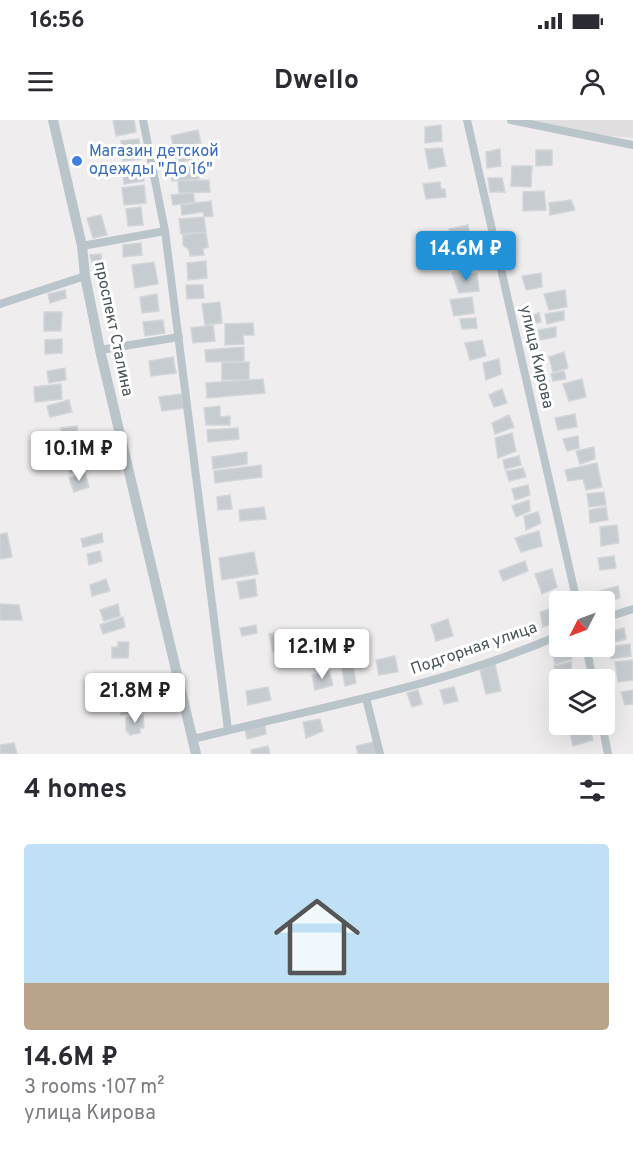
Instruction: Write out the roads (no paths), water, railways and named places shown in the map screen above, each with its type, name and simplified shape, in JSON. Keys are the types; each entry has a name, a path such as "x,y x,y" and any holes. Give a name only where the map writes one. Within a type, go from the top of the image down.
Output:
{"street":[{"name":"проспект Сталина","path":"53,120 82,246 85,276 100,350 196,754"},
{"path":"143,120 165,231 228,730"},
{"name":"улица Кирова","path":"466,120 574,591"},
{"path":"511,120 633,145"},
{"path":"82,246 165,231"},
{"path":"0,304 85,276"},
{"path":"100,350 179,337"},
{"path":"615,615 633,609"},
{"name":"Подгорная улица","path":"192,733 193,739 366,698 468,670 549,639"},
{"path":"366,698 380,754"},
{"path":"604,735 608,754"}],"place":[{"name":"Магазин детской одежды \"До 16\"","path":"77,161"}]}
